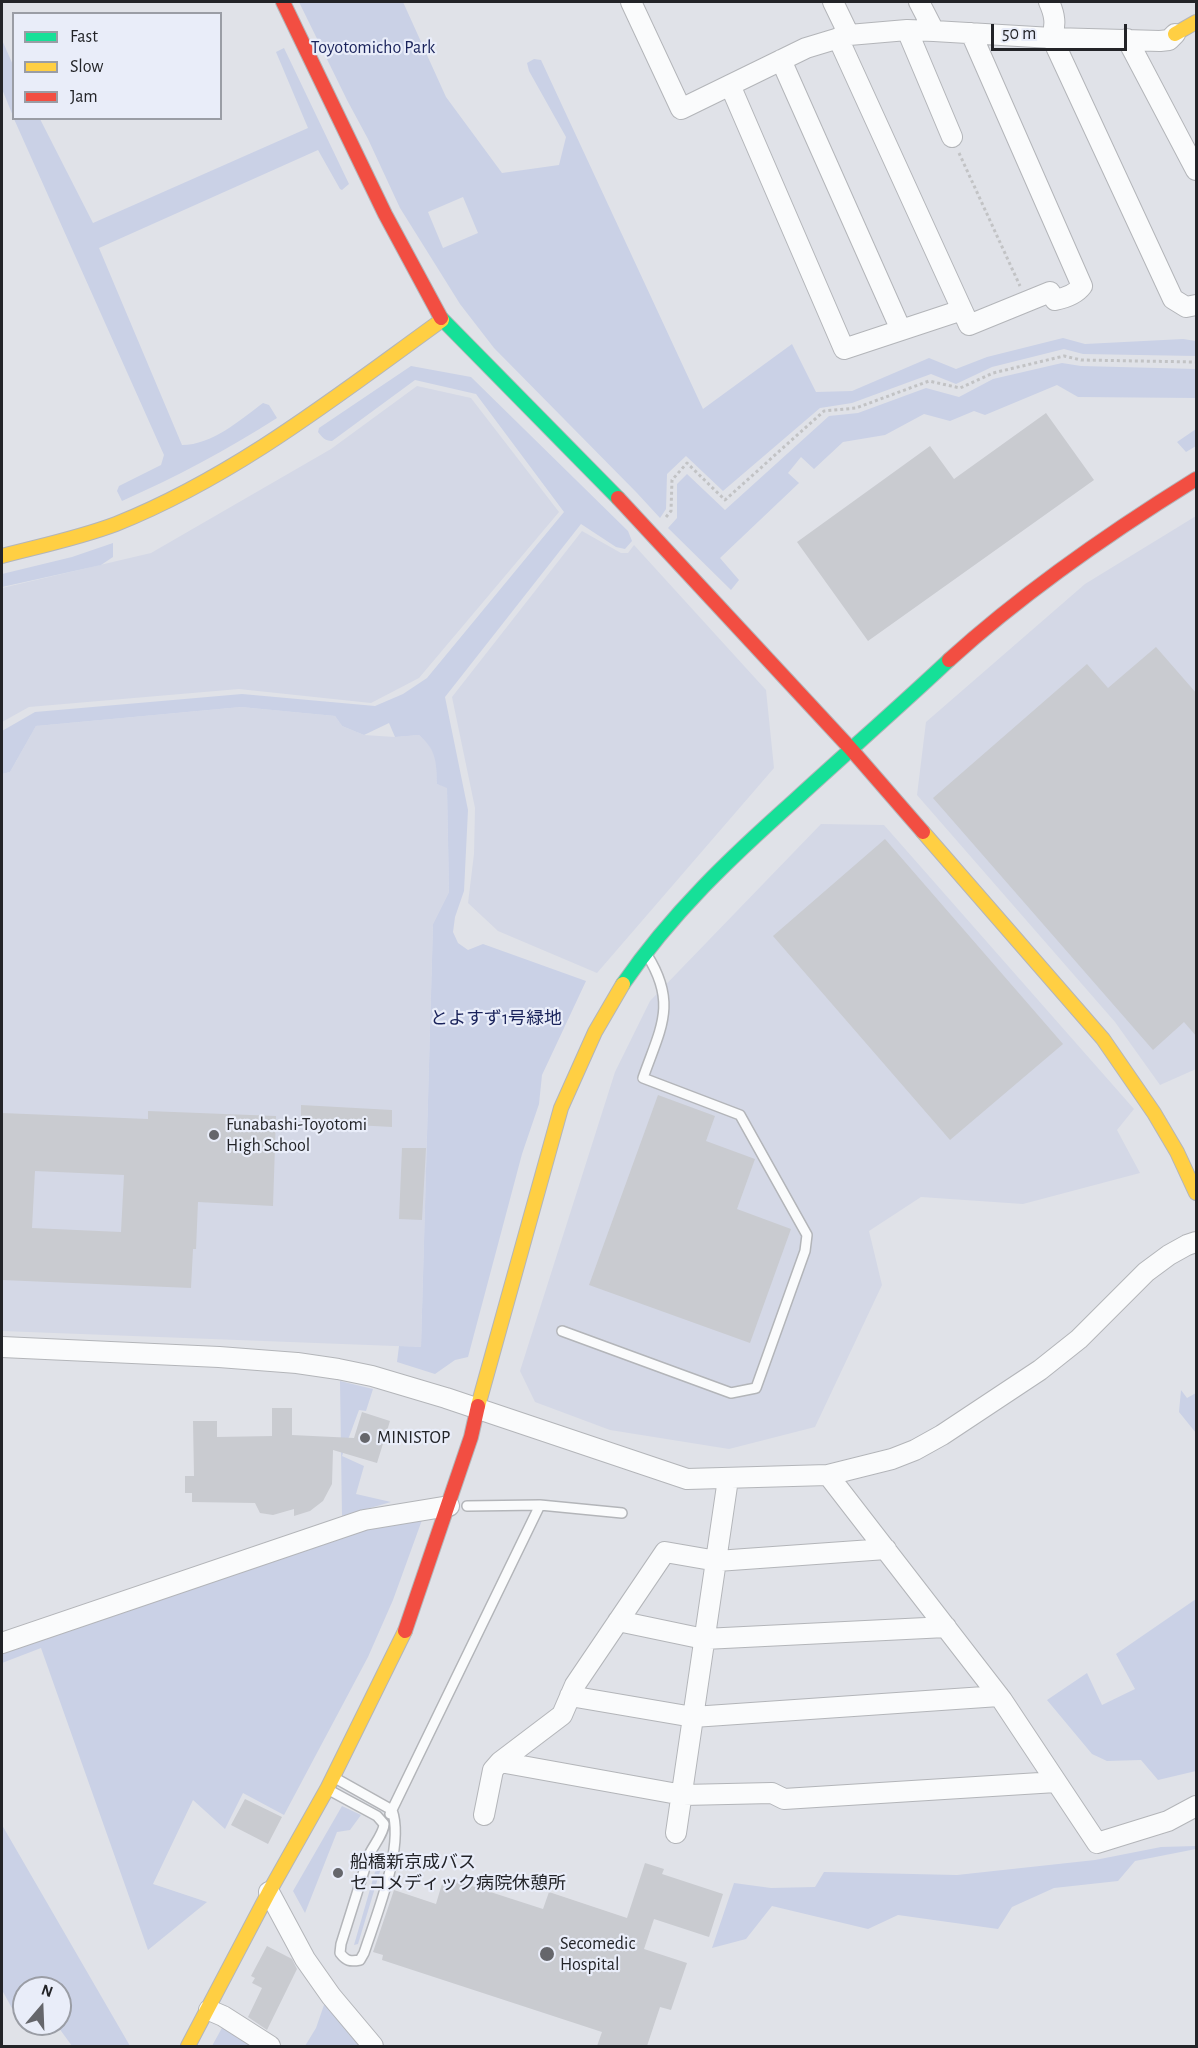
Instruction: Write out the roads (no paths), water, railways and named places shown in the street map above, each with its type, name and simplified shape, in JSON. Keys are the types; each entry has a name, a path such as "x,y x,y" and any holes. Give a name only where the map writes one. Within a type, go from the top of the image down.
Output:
{"street":[{"path":"283,2 385,214 442,320 652,533 850,748 1103,1039 1158,1116 1197,1193"},
{"path":"631,2 681,109 806,48 844,36 907,30 1052,38 1169,40 1174,34 1197,22"},
{"path":"833,2 844,36 969,325 1050,292 1055,300 1066,297 1082,286 971,33"},
{"path":"919,2 934,31"},
{"path":"1049,2 1055,26 1052,38 1173,299 1186,307 1197,305"},
{"path":"907,30 952,137"},
{"path":"1127,39 1197,170"},
{"path":"780,60 901,330"},
{"path":"730,85 844,349 962,310"},
{"path":"2,556 64,541 115,524 200,484 249,457 442,320"},
{"path":"188,2046 269,1892 330,1783 401,1641 458,1506 478,1409 561,1108 575,1072 622,984 673,917 698,891 850,748 1010,607 1069,561 1134,516 1197,479"},
{"path":"2,1347 297,1363 372,1376 687,1479 828,1475 892,1459 915,1450 942,1435 1040,1370 1071,1345 1146,1272 1169,1255 1197,1242"},
{"path":"828,1475 999,1696 1097,1843 1168,1821 1197,1806"},
{"path":"676,1833 728,1479"},
{"path":"2,1643 364,1520 458,1506"},
{"path":"484,1815 493,1770 500,1762 562,1715 575,1685 665,1552 717,1561 886,1549"},
{"path":"618,1621 704,1639 946,1627"},
{"path":"570,1696 693,1717 999,1696"},
{"path":"500,1762 683,1795 772,1793 784,1799 1056,1782"},
{"path":"269,1892 305,1959 331,1996 373,2046"},
{"path":"208,2010 223,2016 270,2046"}],"lane":[{"path":"562,1331 731,1393 756,1388 806,1251 807,1235 740,1115 643,1078 663,1021 664,994 655,968 645,953"},
{"path":"458,1506 540,1505 622,1513"},
{"path":"330,1783 382,1803 392,1810 397,1825 392,1862 368,1942 360,1960 353,1962 346,1960 340,1953 341,1944 369,1856 384,1827 392,1810 540,1505"},
{"path":"330,1783 378,1816 384,1827"}],"place":[{"name":"Funabashi-Toyotomi High School","path":"214,1135"},
{"name":"MINISTOP","path":"365,1438"},
{"name":"船橋新京成バス セコメディック病院休憩所","path":"338,1873"},
{"name":"Secomedic Hospital","path":"547,1954"}],"park label":[{"name":"Toyotomicho Park","path":"373,48"},
{"name":"とよすず1号緑地","path":"496,1019"}]}
